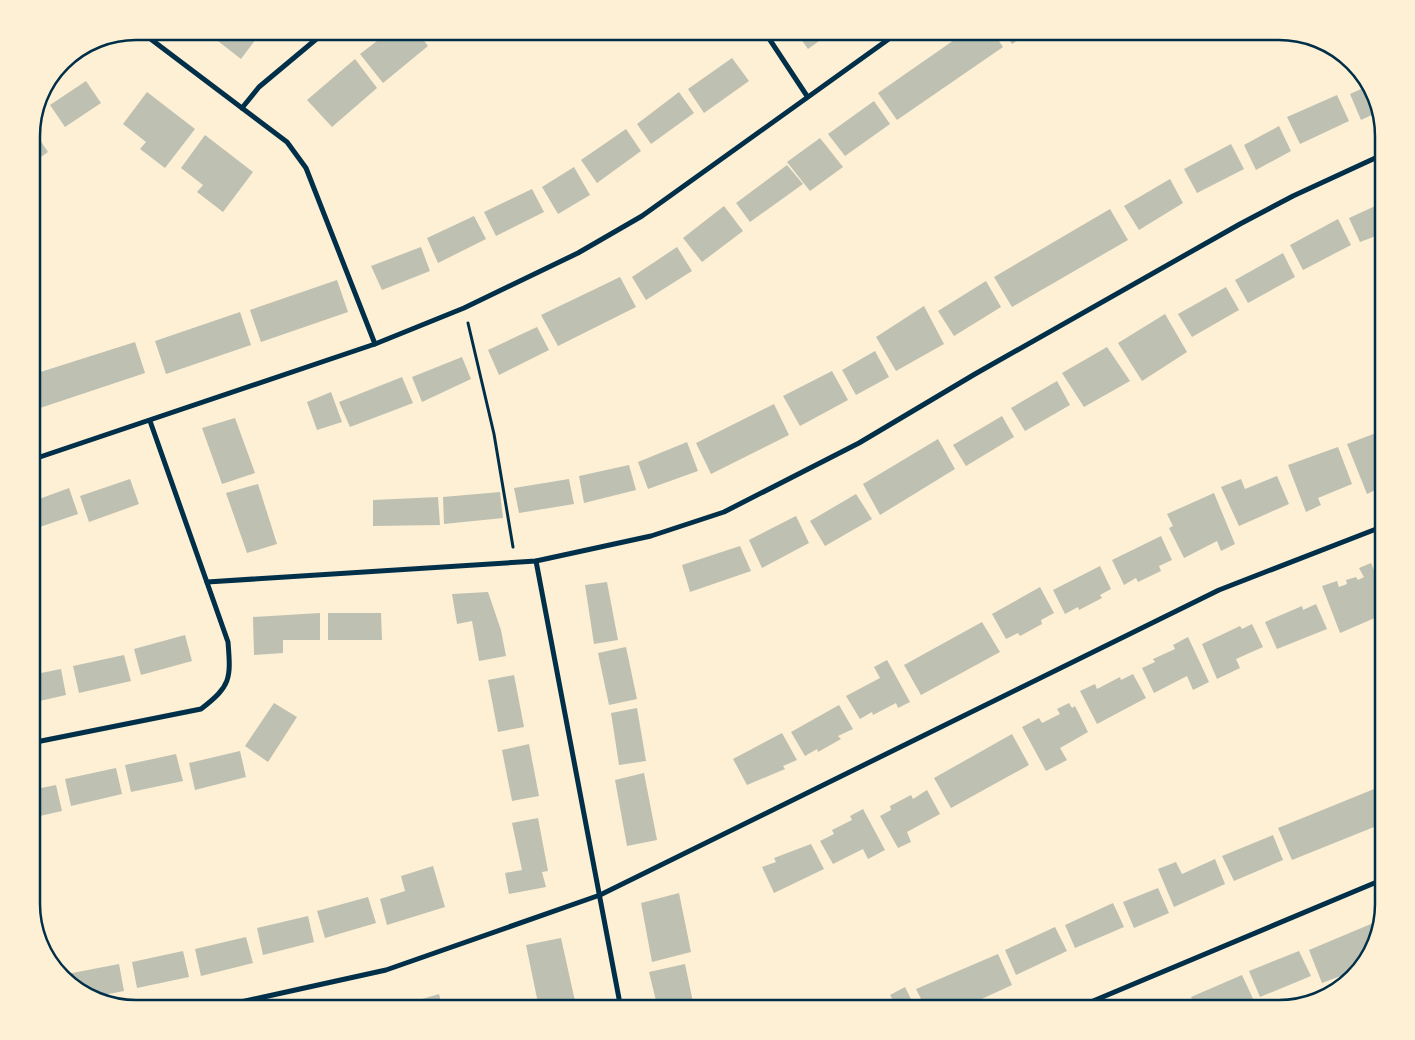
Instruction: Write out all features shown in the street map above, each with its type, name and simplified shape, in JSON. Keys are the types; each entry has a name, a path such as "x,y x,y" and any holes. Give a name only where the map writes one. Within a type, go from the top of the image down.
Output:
{"street":[{"path":"152,40 287,142 306,168 375,344"},
{"path":"242,108 258,87 315,40"},
{"path":"770,40 807,96"},
{"path":"40,457 150,422 375,344 464,308 578,253 642,216 887,40"},
{"path":"207,582 536,561 651,536 724,512 859,443 975,374 1240,224 1293,196 1375,158"},
{"path":"40,741 201,709 220,695 231,673 228,642 150,422"},
{"path":"250,1000 386,970 600,895 1219,590 1375,529"},
{"path":"536,561 619,1000"},
{"path":"1095,1000 1375,882"}],"path":[{"path":"464,308 494,434 516,563"}],"building":[{"path":"217,40 255,40 241,59"},
{"path":"378,40 424,40 428,46 383,83 360,54"},
{"path":"802,40 820,40 808,49"},
{"path":"954,40 998,40 1003,47 897,120 878,93"},
{"path":"1010,40 1018,40 1012,44"},
{"path":"732,58 749,81 704,113 688,89"},
{"path":"355,59 377,88 332,127 307,100"},
{"path":"86,81 101,103 65,127 50,105"},
{"path":"1362,89 1373,115 1361,120 1350,94"},
{"path":"147,92 195,129 165,168 140,149 146,142 123,124"},
{"path":"679,92 694,113 651,144 637,124"},
{"path":"1337,95 1349,121 1300,144 1287,117"},
{"path":"874,101 890,124 845,156 828,134"},
{"path":"1279,126 1291,151 1256,170 1244,145"},
{"path":"626,129 641,151 597,183 581,160"},
{"path":"205,135 253,172 223,212 197,192 203,185 181,168"},
{"path":"820,138 843,167 810,191 787,162"},
{"path":"40,140 48,152 40,158"},
{"path":"1231,144 1244,169 1197,193 1184,169"},
{"path":"787,165 803,184 750,222 736,203"},
{"path":"574,167 590,195 558,214 542,187"},
{"path":"1170,179 1183,203 1139,230 1124,206"},
{"path":"532,189 544,212 496,236 484,212"},
{"path":"724,206 743,231 702,262 683,238"},
{"path":"1375,206 1375,236 1360,242 1349,218"},
{"path":"1110,209 1128,240 1012,307 994,277"},
{"path":"474,216 486,239 438,263 427,238"},
{"path":"1338,219 1351,245 1303,270 1290,245"},
{"path":"421,247 430,271 382,290 371,266"},
{"path":"677,247 692,271 646,300 632,277"},
{"path":"1283,253 1295,277 1248,303 1235,280"},
{"path":"620,277 636,307 558,346 541,315"},
{"path":"337,280 348,312 261,342 250,310"},
{"path":"986,281 1001,307 954,336 938,311"},
{"path":"1226,287 1239,310 1192,337 1178,314"},
{"path":"924,306 944,344 896,371 876,337"},
{"path":"240,312 251,345 166,374 155,341"},
{"path":"1165,314 1187,352 1142,381 1118,343"},
{"path":"537,327 549,350 499,375 488,350"},
{"path":"135,342 145,373 40,408 40,372"},
{"path":"1107,347 1130,381 1084,407 1062,373"},
{"path":"875,351 889,377 856,395 842,370"},
{"path":"462,357 471,379 422,402 412,377"},
{"path":"832,371 848,400 800,426 783,396"},
{"path":"402,377 413,403 350,427 339,402"},
{"path":"1057,381 1070,405 1025,431 1011,408"},
{"path":"331,392 342,422 317,430 307,402"},
{"path":"774,404 789,435 711,474 696,443"},
{"path":"1002,416 1014,437 966,466 953,445"},
{"path":"235,418 255,473 222,484 202,428"},
{"path":"1375,433 1375,490 1367,494 1347,444"},
{"path":"938,439 955,469 880,515 863,484"},
{"path":"687,442 698,471 648,489 638,462"},
{"path":"1338,447 1352,484 1318,498 1321,505 1306,512 1288,465"},
{"path":"629,465 636,490 584,503 579,476"},
{"path":"1277,476 1289,504 1239,526 1221,487 1241,479 1245,489"},
{"path":"130,479 139,504 89,522 80,496"},
{"path":"569,479 574,504 519,513 514,488"},
{"path":"258,484 277,544 247,553 226,493"},
{"path":"69,488 78,514 40,527 40,499"},
{"path":"500,492 503,518 444,524 443,497"},
{"path":"1214,493 1235,544 1221,551 1217,541 1184,558 1169,528 1173,526 1167,514"},
{"path":"856,494 872,519 825,546 810,521"},
{"path":"438,497 440,525 373,526 373,500"},
{"path":"796,516 809,543 762,568 749,540"},
{"path":"1161,536 1172,560 1159,566 1161,571 1138,582 1136,578 1124,585 1112,560"},
{"path":"740,546 751,571 690,592 682,565"},
{"path":"1371,563 1375,573 1375,618 1340,633 1322,586 1337,581 1339,587 1347,584 1346,580 1356,577 1358,580 1364,577 1359,568"},
{"path":"1100,566 1111,589 1100,595 1102,598 1079,610 1078,607 1065,614 1053,590"},
{"path":"607,582 618,640 594,644 585,585"},
{"path":"1040,587 1054,613 1041,620 1042,624 1020,636 1018,633 1006,639 992,614"},
{"path":"488,592 501,630 506,656 479,661 472,621 457,624 452,594"},
{"path":"1316,604 1327,629 1277,649 1265,622 1302,606 1303,610"},
{"path":"320,613 320,640 283,640 283,653 254,655 253,617"},
{"path":"328,613 381,613 382,640 328,640"},
{"path":"982,622 1000,652 921,695 904,665"},
{"path":"1252,624 1263,647 1236,659 1240,668 1217,679 1202,644 1240,626 1242,629"},
{"path":"185,635 192,661 141,675 134,649"},
{"path":"1188,637 1209,682 1193,690 1187,676 1154,693 1142,668 1155,662 1153,659 1175,649 1173,645"},
{"path":"626,647 637,699 609,705 598,653"},
{"path":"124,655 131,681 79,693 73,666"},
{"path":"887,660 910,702 898,708 896,703 873,715 872,712 860,719 846,696 880,678 874,667"},
{"path":"61,669 66,695 40,701 40,673"},
{"path":"1133,674 1146,698 1097,724 1080,691 1095,684 1097,689 1120,677 1121,680"},
{"path":"514,675 524,727 498,732 488,680"},
{"path":"274,703 297,717 268,762 245,746"},
{"path":"1069,703 1072,708 1075,706 1088,732 1060,748 1067,760 1046,771 1022,727 1039,718 1042,723 1060,714 1057,709"},
{"path":"839,705 853,729 838,736 841,739 818,752 817,749 805,756 791,732"},
{"path":"637,708 646,761 619,765 611,713"},
{"path":"782,733 797,760 783,766 785,769 747,785 733,759"},
{"path":"1012,734 1029,765 951,808 934,778"},
{"path":"529,744 539,796 512,801 502,750"},
{"path":"240,751 246,777 195,790 189,763"},
{"path":"176,754 183,781 131,792 125,765"},
{"path":"116,768 122,794 71,806 65,779"},
{"path":"644,773 657,840 627,846 615,780"},
{"path":"56,785 62,811 40,816 40,788"},
{"path":"1375,789 1375,827 1292,860 1278,828"},
{"path":"927,790 940,814 907,832 911,842 898,848 880,816 891,810 890,806 911,795 913,799"},
{"path":"863,809 885,850 868,859 863,849 833,864 820,841 834,834 832,830 852,820 850,816"},
{"path":"538,818 548,871 542,872 546,887 509,894 505,873 522,870 512,823"},
{"path":"1273,835 1283,860 1234,881 1222,856"},
{"path":"811,844 824,869 774,893 762,867 776,862 774,858"},
{"path":"1215,859 1225,884 1174,907 1158,869 1176,862 1182,874"},
{"path":"433,866 445,907 387,925 380,899 405,891 401,876"},
{"path":"1158,888 1169,913 1134,928 1123,902"},
{"path":"679,893 691,952 652,962 641,903"},
{"path":"368,897 376,923 325,938 317,911"},
{"path":"1113,903 1124,927 1075,948 1065,925"},
{"path":"308,916 314,942 263,955 257,928"},
{"path":"1373,923 1362,952 1343,975 1322,983 1309,950"},
{"path":"1055,927 1067,951 1016,975 1005,950"},
{"path":"246,937 253,963 201,976 195,949"},
{"path":"561,938 575,1000 537,1000 526,945"},
{"path":"183,951 189,977 137,988 132,962"},
{"path":"1299,951 1311,976 1260,997 1249,971"},
{"path":"998,954 1012,985 980,1000 922,1000 916,989"},
{"path":"119,964 124,991 104,995 83,984 70,973"},
{"path":"685,964 693,1000 656,1000 649,972"},
{"path":"1242,975 1254,1000 1192,1000 1191,997"},
{"path":"905,987 912,1000 893,1000 890,995"},
{"path":"439,994 441,1000 418,1000"}]}
